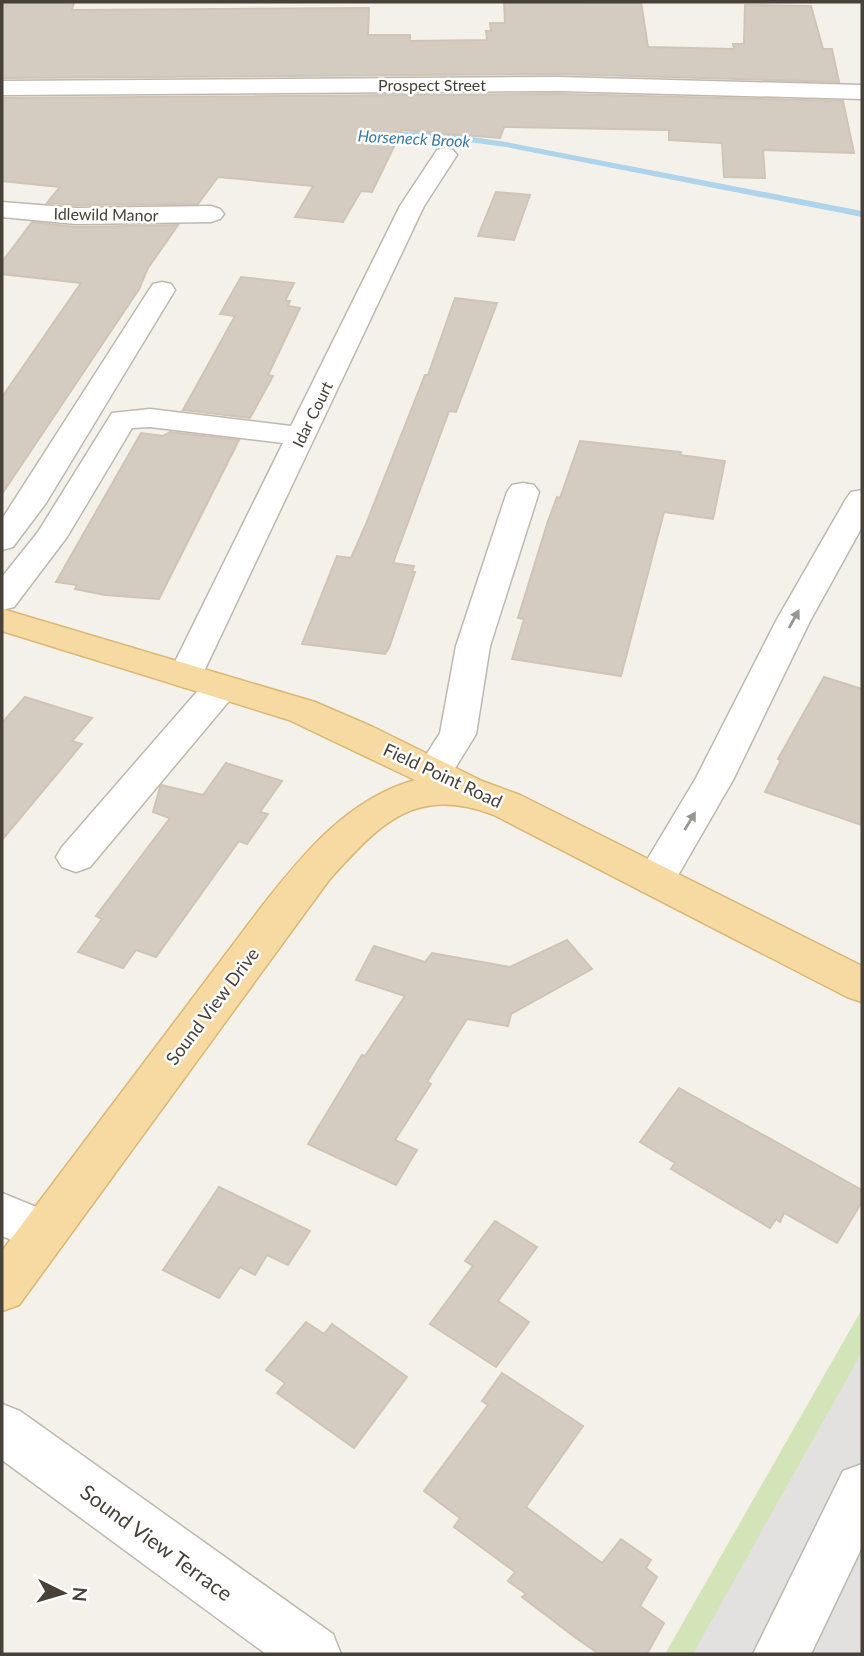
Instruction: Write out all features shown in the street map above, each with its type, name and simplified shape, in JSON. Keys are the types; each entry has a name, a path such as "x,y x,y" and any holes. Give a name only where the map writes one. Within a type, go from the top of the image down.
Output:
{"main road":[{"name":"Field Point Road","path":"2,620 302,710 451,783 507,805 862,985"},
{"name":"Sound View Drive","path":"2,1289 281,913 336,845 387,804 411,793 442,789 451,783"}],"street":[{"name":"Prospect Street","path":"2,88 570,84 862,92"},
{"name":"Idar Court","path":"186,676 412,206 445,155"},
{"name":"Idlewild Manor","path":"2,210 76,216 211,214"},
{"path":"2,540 30,503 162,290"},
{"path":"2,599 51,537 122,419 150,418 301,436"},
{"path":"451,783 473,646 523,492"},
{"path":"655,880 714,780 793,621 862,499"},
{"path":"76,857 221,687"},
{"path":"2,1214 44,1232"},
{"name":"Sound View Terrace","path":"2,1429 313,1654"},
{"path":"781,1654 862,1490"}],"green space":[{"path":"862,1309 862,1654 665,1654"}],"shaded area":[{"path":"862,1352 862,1654 693,1654"}],"building":[{"path":"2,2 74,2 72,10 369,8 368,35 410,35 410,41 487,40 486,31 491,31 490,23 505,23 504,3 641,2 648,47 734,49 733,44 744,44 745,5 811,6 823,49 832,49 839,82 559,74 2,78"},
{"path":"559,94 843,101 854,153 763,150 765,178 724,177 722,143 669,140 669,130 504,127 500,138 402,130 372,192 361,191 343,222 295,217 313,186 218,177 198,204 76,205 47,203 60,187 2,181 2,98"},
{"path":"496,192 530,195 514,240 478,236"},
{"path":"32,222 76,227 178,225 148,268 139,289 2,494 2,397 81,283 2,274 2,262"},
{"path":"241,277 294,283 285,301 290,301 288,306 300,308 268,375 273,376 250,418 183,410 235,316 220,314"},
{"path":"455,298 497,303 456,412 449,411 393,563 414,566 412,572 415,572 389,648 385,654 302,644 337,556 351,558 425,375 428,375"},
{"path":"170,432 239,440 159,599 105,595 75,589 77,585 56,582 141,433 163,436"},
{"path":"580,441 681,452 680,455 725,461 713,519 664,512 621,676 512,659 524,619 518,618 548,521 557,497 560,498"},
{"path":"824,677 862,689 862,825 765,792 781,760 778,759"},
{"path":"25,697 92,718 72,741 82,744 2,840 2,723"},
{"path":"226,763 282,781 260,812 268,814 247,844 239,841 156,957 136,950 123,968 78,952 102,919 96,916 170,818 153,812 160,787 162,785 203,795"},
{"path":"567,940 592,969 511,1014 508,1026 467,1019 427,1082 431,1084 395,1140 417,1150 396,1185 308,1144 362,1055 365,1056 405,996 356,980 374,946 425,962 432,953 510,967"},
{"path":"679,1088 862,1190 862,1202 837,1243 784,1213 780,1222 776,1219 770,1228 671,1169 675,1163 640,1142"},
{"path":"219,1187 310,1231 288,1265 267,1255 255,1275 240,1267 219,1298 163,1270"},
{"path":"495,1221 537,1247 498,1301 529,1322 496,1367 430,1324 473,1266 465,1261"},
{"path":"306,1322 324,1334 332,1324 407,1377 354,1448 277,1393 285,1383 266,1370"},
{"path":"502,1373 583,1426 526,1507 602,1563 621,1539 651,1560 646,1568 657,1577 640,1606 664,1623 647,1654 599,1654 576,1638 522,1597 526,1594 508,1581 515,1572 454,1527 460,1518 424,1491 488,1405 482,1401"}],"waterway":[{"name":"Horseneck Brook","path":"381,134 446,136 506,144 862,214"}]}
